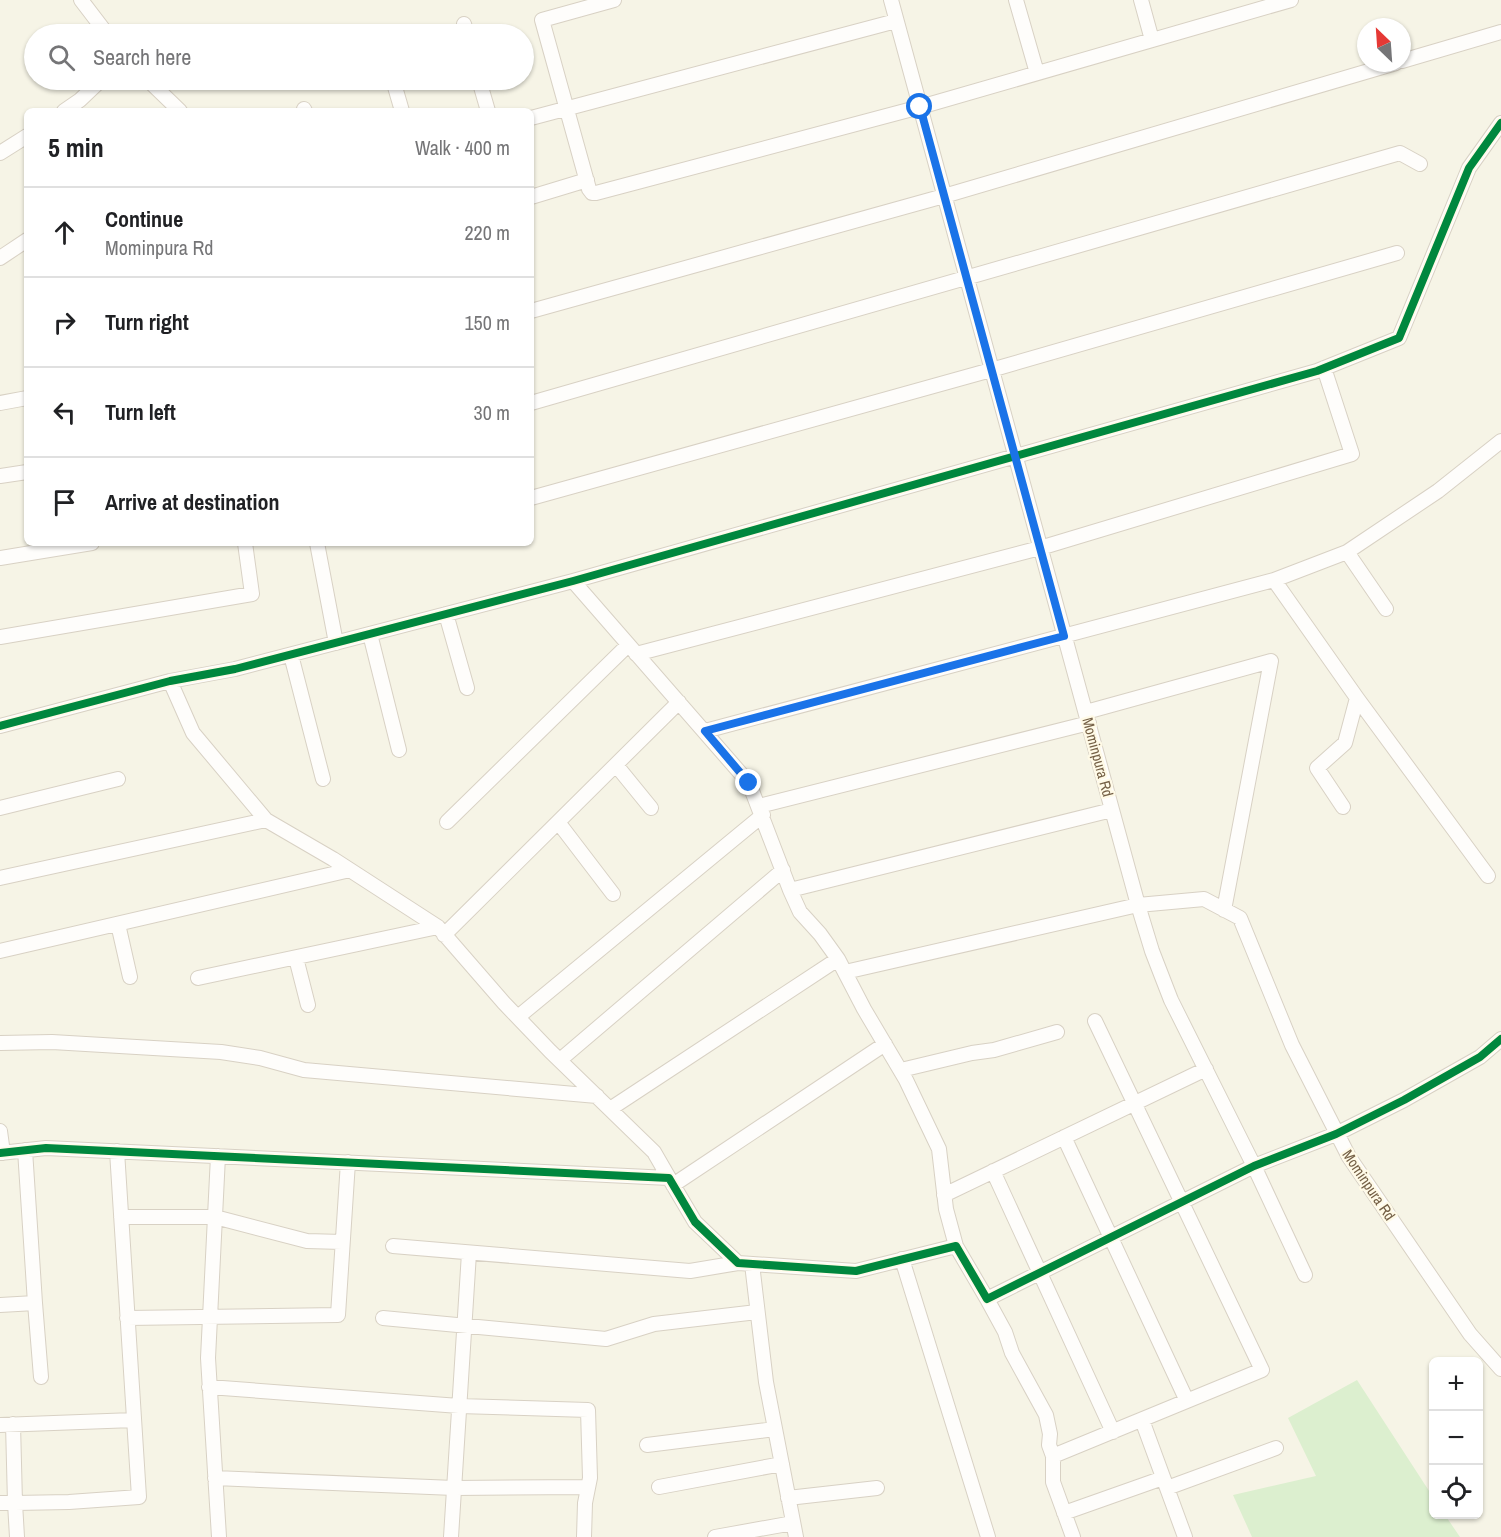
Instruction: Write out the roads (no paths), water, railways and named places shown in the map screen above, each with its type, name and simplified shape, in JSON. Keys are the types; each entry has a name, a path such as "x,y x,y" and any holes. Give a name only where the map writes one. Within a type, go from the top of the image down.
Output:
{"street":[{"path":"81,0 99,24"},
{"path":"614,0 542,20 592,193 1037,74 1152,40 1246,6 1291,0"},
{"name":"Mominpura Rd","path":"891,0 1138,905 1204,899 1240,918 1292,1045 1349,1157 1470,1334 1499,1362"},
{"path":"1016,0 1037,74"},
{"path":"1141,0 1152,40"},
{"path":"534,117 896,21"},
{"path":"1411,58 1501,32"},
{"path":"534,310 944,196 1365,72"},
{"path":"68,108 90,90"},
{"path":"158,90 177,108"},
{"path":"396,90 401,108"},
{"path":"482,90 487,108"},
{"path":"0,726 170,681 235,669 291,655 573,581 1324,368 1399,338 1469,168 1501,123"},
{"path":"0,153 24,138"},
{"path":"534,402 1400,153 1420,164"},
{"path":"534,196 587,180"},
{"path":"0,258 24,242"},
{"path":"534,497 991,370 1397,253"},
{"path":"447,822 632,650 1040,548 1352,454 1324,368"},
{"path":"0,403 24,399"},
{"path":"705,731 1274,580 1347,552 1438,491 1501,441"},
{"path":"0,476 24,472"},
{"path":"0,558 74,546"},
{"path":"0,638 252,594 245,546"},
{"path":"318,546 336,643"},
{"path":"1347,552 1386,609"},
{"path":"1274,580 1488,876"},
{"path":"573,581 749,783 800,912 838,959 901,1070 939,1149 944,1195 956,1246 1005,1332 1012,1353 1046,1415 1050,1434 1049,1445 1053,1456 1053,1482 1072,1537"},
{"path":"446,614 467,688"},
{"path":"370,634 399,750"},
{"path":"291,655 323,779"},
{"path":"518,1017 761,811 1087,717 1271,661 1224,910"},
{"path":"170,681 193,733 266,820 350,870 441,931 518,1017 654,1152 695,1222 745,1263 757,1312 766,1382 796,1537"},
{"path":"1343,807 1317,768 1345,743 1358,698"},
{"path":"198,978 441,931 558,822 679,702"},
{"path":"616,765 651,808"},
{"path":"0,808 118,779"},
{"path":"790,890 1112,810"},
{"path":"0,878 266,820"},
{"path":"558,822 613,894"},
{"path":"0,951 350,870"},
{"path":"560,1060 783,870"},
{"path":"845,972 1138,905 1152,951 1171,1000 1254,1166 1305,1275"},
{"path":"118,924 130,977"},
{"path":"296,958 308,1005"},
{"path":"610,1109 838,959"},
{"path":"1053,1456 1262,1370 1095,1021"},
{"path":"901,1070 994,1050 1057,1032"},
{"path":"987,1299 1254,1166 1336,1134 1480,1057 1501,1039"},
{"path":"0,1043 52,1042 221,1052 260,1058 304,1070 597,1096"},
{"path":"0,1131 1,1153 46,1148 117,1151 348,1162 671,1182 885,1044"},
{"path":"944,1195 1206,1069"},
{"path":"1064,1137 1187,1401"},
{"path":"25,1150 41,1377"},
{"path":"0,1503 69,1502 139,1497 117,1151"},
{"path":"218,1156 208,1358 219,1537"},
{"path":"128,1318 338,1315 348,1162"},
{"path":"993,1172 1113,1432"},
{"path":"121,1217 215,1217 307,1241 342,1242"},
{"path":"393,1246 690,1271 745,1263 856,1270 956,1246"},
{"path":"451,1537 469,1253"},
{"path":"902,1259 987,1537"},
{"path":"0,1305 35,1303"},
{"path":"383,1318 606,1339 654,1324 757,1312"},
{"path":"209,1386 459,1406 588,1410 590,1478 585,1503 584,1537"},
{"path":"17,1537 6,1424 134,1420"},
{"path":"1142,1420 1185,1537"},
{"path":"647,1445 775,1429"},
{"path":"1064,1513 1276,1448"},
{"path":"659,1487 782,1464"},
{"path":"215,1478 454,1488 588,1487"},
{"path":"789,1498 877,1488"},
{"path":"715,1537 793,1523"}]}
